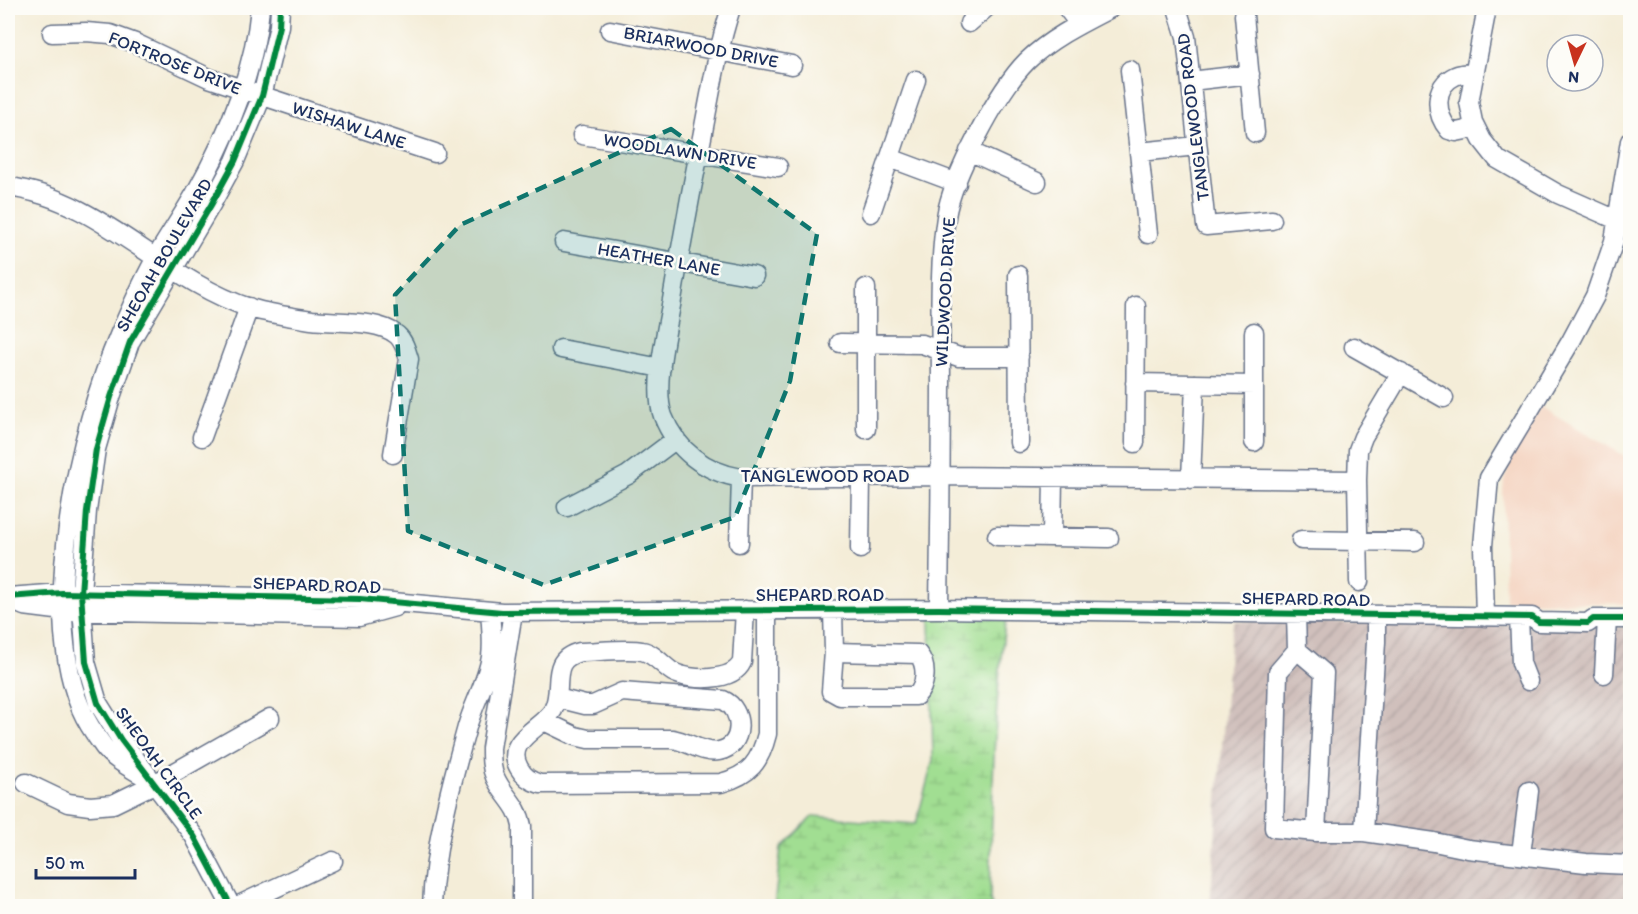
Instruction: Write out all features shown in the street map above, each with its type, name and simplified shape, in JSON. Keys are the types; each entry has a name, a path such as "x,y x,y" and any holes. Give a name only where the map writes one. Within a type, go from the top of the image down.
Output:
{"street":[{"name":"SHEOAH BOULEVARD","path":"63,602 71,509 83,444 98,392 120,333 156,258 217,152 243,90 259,23 260,8"},
{"name":"SHEOAH BOULEVARD","path":"82,602 87,512 96,449 108,407 130,342 235,161 262,96 279,26 280,8"},
{"name":"TANGLEWOOD ROAD","path":"731,8 718,51 678,262 661,368 660,394 663,414 676,439 689,455 721,474 741,478 941,476 1357,480"},
{"path":"969,23 986,8"},
{"path":"1067,8 1079,24"},
{"name":"WILDWOOD DRIVE","path":"939,609 941,350 943,246 946,215 969,152 1009,83 1026,62 1048,44 1079,24 1111,8"},
{"name":"TANGLEWOOD ROAD","path":"1177,8 1186,37 1206,226 1272,220"},
{"path":"1487,8 1469,102 1476,128 1497,159 1558,194 1617,220"},
{"path":"1244,15 1255,133"},
{"name":"BRIARWOOD DRIVE","path":"610,30 792,65"},
{"name":"FORTROSE DRIVE","path":"52,33 110,34 135,43 209,78 262,96"},
{"path":"1130,69 1148,234"},
{"path":"1475,73 1461,74 1448,81 1442,88 1438,105 1439,114 1449,130 1456,132 1476,128"},
{"path":"1191,81 1250,74"},
{"path":"871,213 916,80"},
{"name":"WISHAW LANE","path":"262,96 435,153"},
{"name":"WOODLAWN DRIVE","path":"582,135 778,167"},
{"path":"1485,617 1483,546 1489,478 1596,296 1614,240 1630,141"},
{"path":"1139,152 1197,146"},
{"path":"969,152 1037,182"},
{"path":"890,158 957,183"},
{"path":"8,187 26,189 60,201 86,214 172,268 218,294 249,308 314,320 382,327 397,335 405,345 409,359 393,454"},
{"name":"HEATHER LANE","path":"564,242 754,276"},
{"path":"1018,274 1019,443"},
{"path":"866,288 866,429"},
{"path":"1135,443 1136,306"},
{"path":"202,436 249,308"},
{"path":"1254,332 1254,442"},
{"path":"840,343 922,344 960,357 1019,357"},
{"path":"1354,347 1444,398"},
{"path":"561,349 661,368"},
{"path":"1359,582 1358,450 1363,437 1401,373"},
{"path":"1136,383 1254,384"},
{"path":"1191,479 1195,384"},
{"path":"567,507 628,474 676,439"},
{"path":"860,549 861,477"},
{"path":"1052,537 1053,477"},
{"path":"739,543 741,478"},
{"path":"998,536 1109,538"},
{"path":"1301,540 1415,542"},
{"name":"SHEPARD ROAD","path":"8,598 24,606 63,602 360,599 513,612 939,609 1485,617 1526,617 1540,612 1587,613 1600,619 1630,619"},
{"name":"SHEOAH CIRCLE","path":"63,602 68,665 81,709 106,750 154,784"},
{"name":"SHEOAH CIRCLE","path":"82,602 86,662 98,703 121,740 194,836 231,906"},
{"path":"745,610 742,662 740,666 718,677 675,673 642,651 570,654 563,661 559,672 554,709 544,721 519,742 516,755 517,765 523,775 540,784 721,783 738,778 756,764 767,734 768,610"},
{"path":"833,610 834,652 831,691 840,696 916,696 924,684 922,659 918,654 834,652"},
{"path":"432,906 433,879 447,808 468,725 491,656 490,611"},
{"path":"513,612 490,748 495,778 517,807 520,816 522,906"},
{"path":"1296,614 1297,650 1278,672 1274,828 1316,832 1364,832 1468,849 1586,863 1630,865"},
{"path":"1364,832 1377,642 1376,615"},
{"path":"1526,617 1521,663 1528,681"},
{"path":"1600,619 1604,674"},
{"path":"1297,650 1324,673 1316,832"},
{"path":"740,666 767,681"},
{"path":"544,721 574,736 588,739 674,739 712,752 723,751 735,741 738,733 738,720 731,704 723,700 622,692 593,705 557,698"},
{"path":"26,783 68,803 90,806 113,804 154,784 270,718"},
{"path":"738,720 767,719"},
{"path":"1521,854 1529,791"},
{"path":"237,906 333,861"}],"highlighted area":[{"path":"671,129 817,234 790,381 735,517 544,585 408,531 395,295 460,225"}],"shaded area":[{"path":"1540,406 1630,459 1630,604 1505,601 1503,488 1513,451"},
{"path":"1234,621 1528,625 1530,628 1630,627 1630,906 1210,906 1230,641"}],"green space":[{"path":"930,617 1008,618 1005,624 1001,658 992,796 990,900 992,906 774,906 781,848 813,816 916,824 933,760"}],"cycle path":[{"path":"231,906 194,836 121,740 98,703 86,662 81,593 87,511 96,449 111,397 130,342 235,161 262,96 279,26 280,8"},
{"path":"8,597 62,593 360,599 502,612 939,609 1532,617 1539,622 1588,623 1593,619 1630,619"}]}
